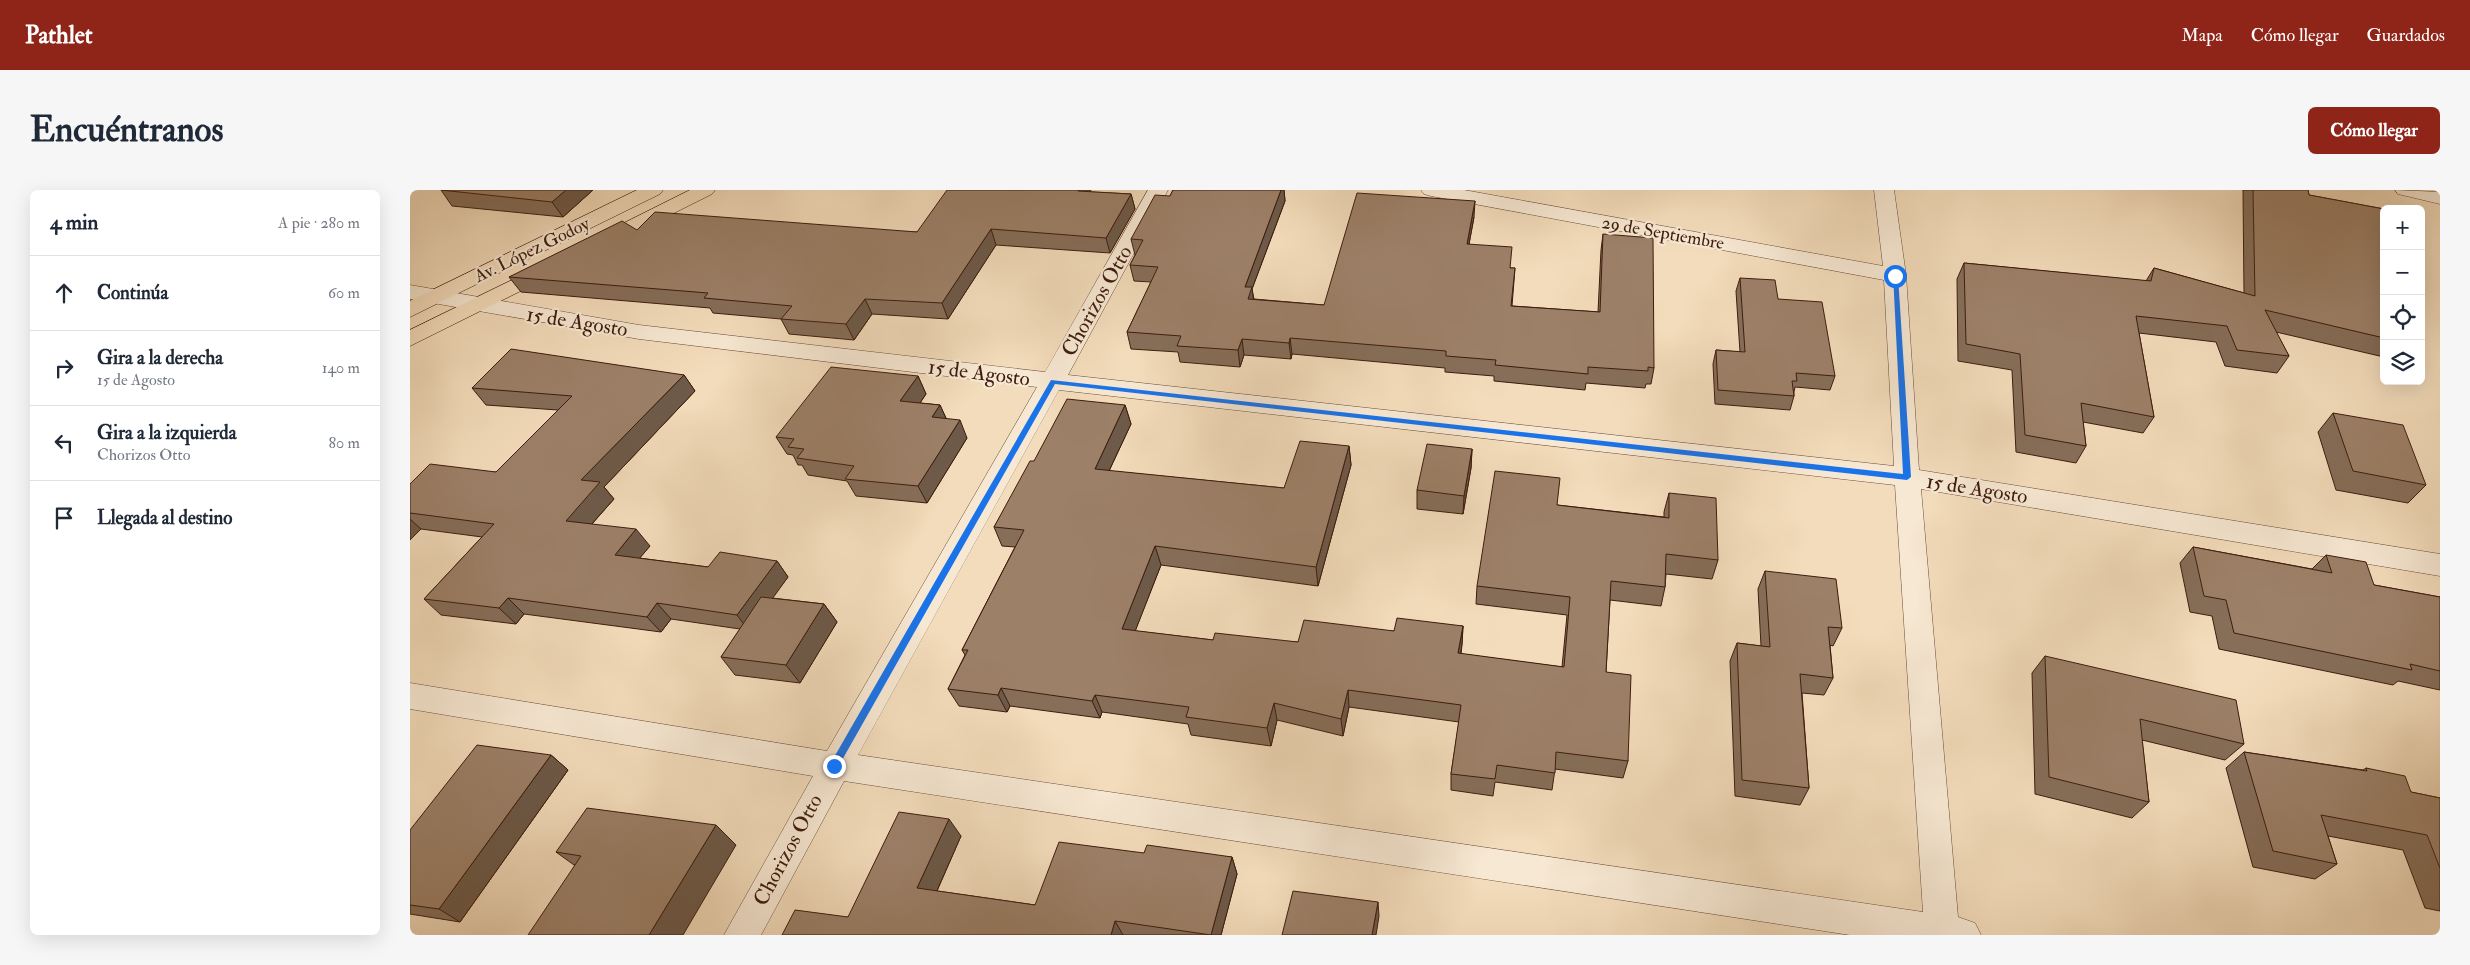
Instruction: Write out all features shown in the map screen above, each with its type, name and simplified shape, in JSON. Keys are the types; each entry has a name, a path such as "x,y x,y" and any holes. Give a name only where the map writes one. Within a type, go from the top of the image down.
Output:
{"main road":[{"name":"Av. López Godoy","path":"410,310 654,190"},
{"path":"410,339 705,190"}],"street":[{"name":"Chorizos Otto","path":"742,935 834,766 1053,382 1158,190"},
{"name":"29 de Septiembre","path":"1431,190 1895,276"},
{"path":"410,696 834,766 1949,933 1907,477 1895,276 1884,190"},
{"path":"2405,190 2440,198"},
{"name":"15 de Agosto","path":"410,292 639,332 1053,382 1907,477 2440,565"}],"building":[{"path":"441,190 566,190 552,202"},
{"path":"947,190 1078,190 1131,194 1106,238 991,229 942,303 865,299 846,324 781,319 792,306 704,298 708,293 509,277 622,221 637,230 655,212 917,232"},
{"path":"1173,190 1281,190 1245,287 1252,287 1248,299 1324,305 1357,193 1475,201 1467,244 1512,247 1510,268 1515,268 1511,306 1600,312 1603,234 1653,238 1654,368 1648,367 1648,371 1588,367 1588,374 1495,365 1496,360 1446,356 1446,351 1290,338 1289,343 1242,339 1238,350 1177,346 1181,336 1127,332 1158,267 1130,265 1143,240 1131,239 1155,195 1170,196"},
{"path":"2253,190 2308,190 2309,195 2380,208 2380,337 2265,310 2289,356 2237,350 2227,326 2136,316 2154,417 2081,403 2086,446 2025,435 2020,354 1966,344 1964,263 2151,281 2154,268 2255,296"},
{"path":"1740,278 1775,280 1778,299 1822,302 1835,376 1796,373 1797,381 1792,381 1794,396 1718,390 1716,350 1745,352"},
{"path":"511,349 684,375 581,480 600,482 566,521 636,529 615,555 708,567 720,552 777,561 737,615 657,603 647,617 508,598 499,608 424,599 494,524 410,513 410,484 430,464 496,472 572,396 472,388"},
{"path":"831,367 918,376 900,401 940,405 932,417 960,420 918,486 845,479 854,466 797,458 804,449 788,447 794,439 776,437"},
{"path":"1067,399 1125,405 1095,469 1284,488 1300,441 1349,446 1316,567 1155,546 1122,629 1213,640 1215,633 1298,642 1304,620 1394,631 1397,618 1463,626 1458,653 1564,667 1570,597 1477,586 1495,471 1560,478 1557,505 1669,518 1669,493 1716,498 1718,560 1666,554 1665,587 1611,581 1606,672 1631,675 1628,761 1556,752 1555,773 1497,765 1495,779 1451,774 1461,705 1348,690 1341,719 1274,703 1267,728 1186,717 1189,707 1095,695 1092,701 1001,688 998,695 948,689 968,650 962,650 1024,530 994,527 1030,461 1034,461"},
{"path":"2333,413 2403,425 2426,485 2353,471"},
{"path":"1427,444 1472,449 1464,496 1417,490"},
{"path":"2193,547 2332,573 2326,555 2366,562 2374,585 2440,597 2440,671 2410,664 2412,670 2234,633 2226,600 2204,596"},
{"path":"1765,571 1836,579 1842,628 1828,627 1833,678 1800,674 1809,788 1742,780 1737,643 1770,647"},
{"path":"761,597 824,604 786,665 721,657"},
{"path":"2045,656 2236,700 2244,744 2140,719 2149,802 2049,777"},
{"path":"477,745 551,755 439,909 410,905 410,830"},
{"path":"2244,752 2367,771 2366,768 2405,776 2411,792 2440,798 2440,868 2427,835 2321,815 2337,864 2273,851"},
{"path":"587,808 716,825 649,935 528,935 581,856 556,852"},
{"path":"899,812 949,819 917,888 1035,905 1059,842 1144,853 1147,845 1232,857 1211,935 1115,921 1111,935 782,935 795,910 848,917"},
{"path":"1293,891 1378,902 1372,935 1282,935"}],"route":[{"path":"834,766 1053,382 1907,477 1895,276"}]}
